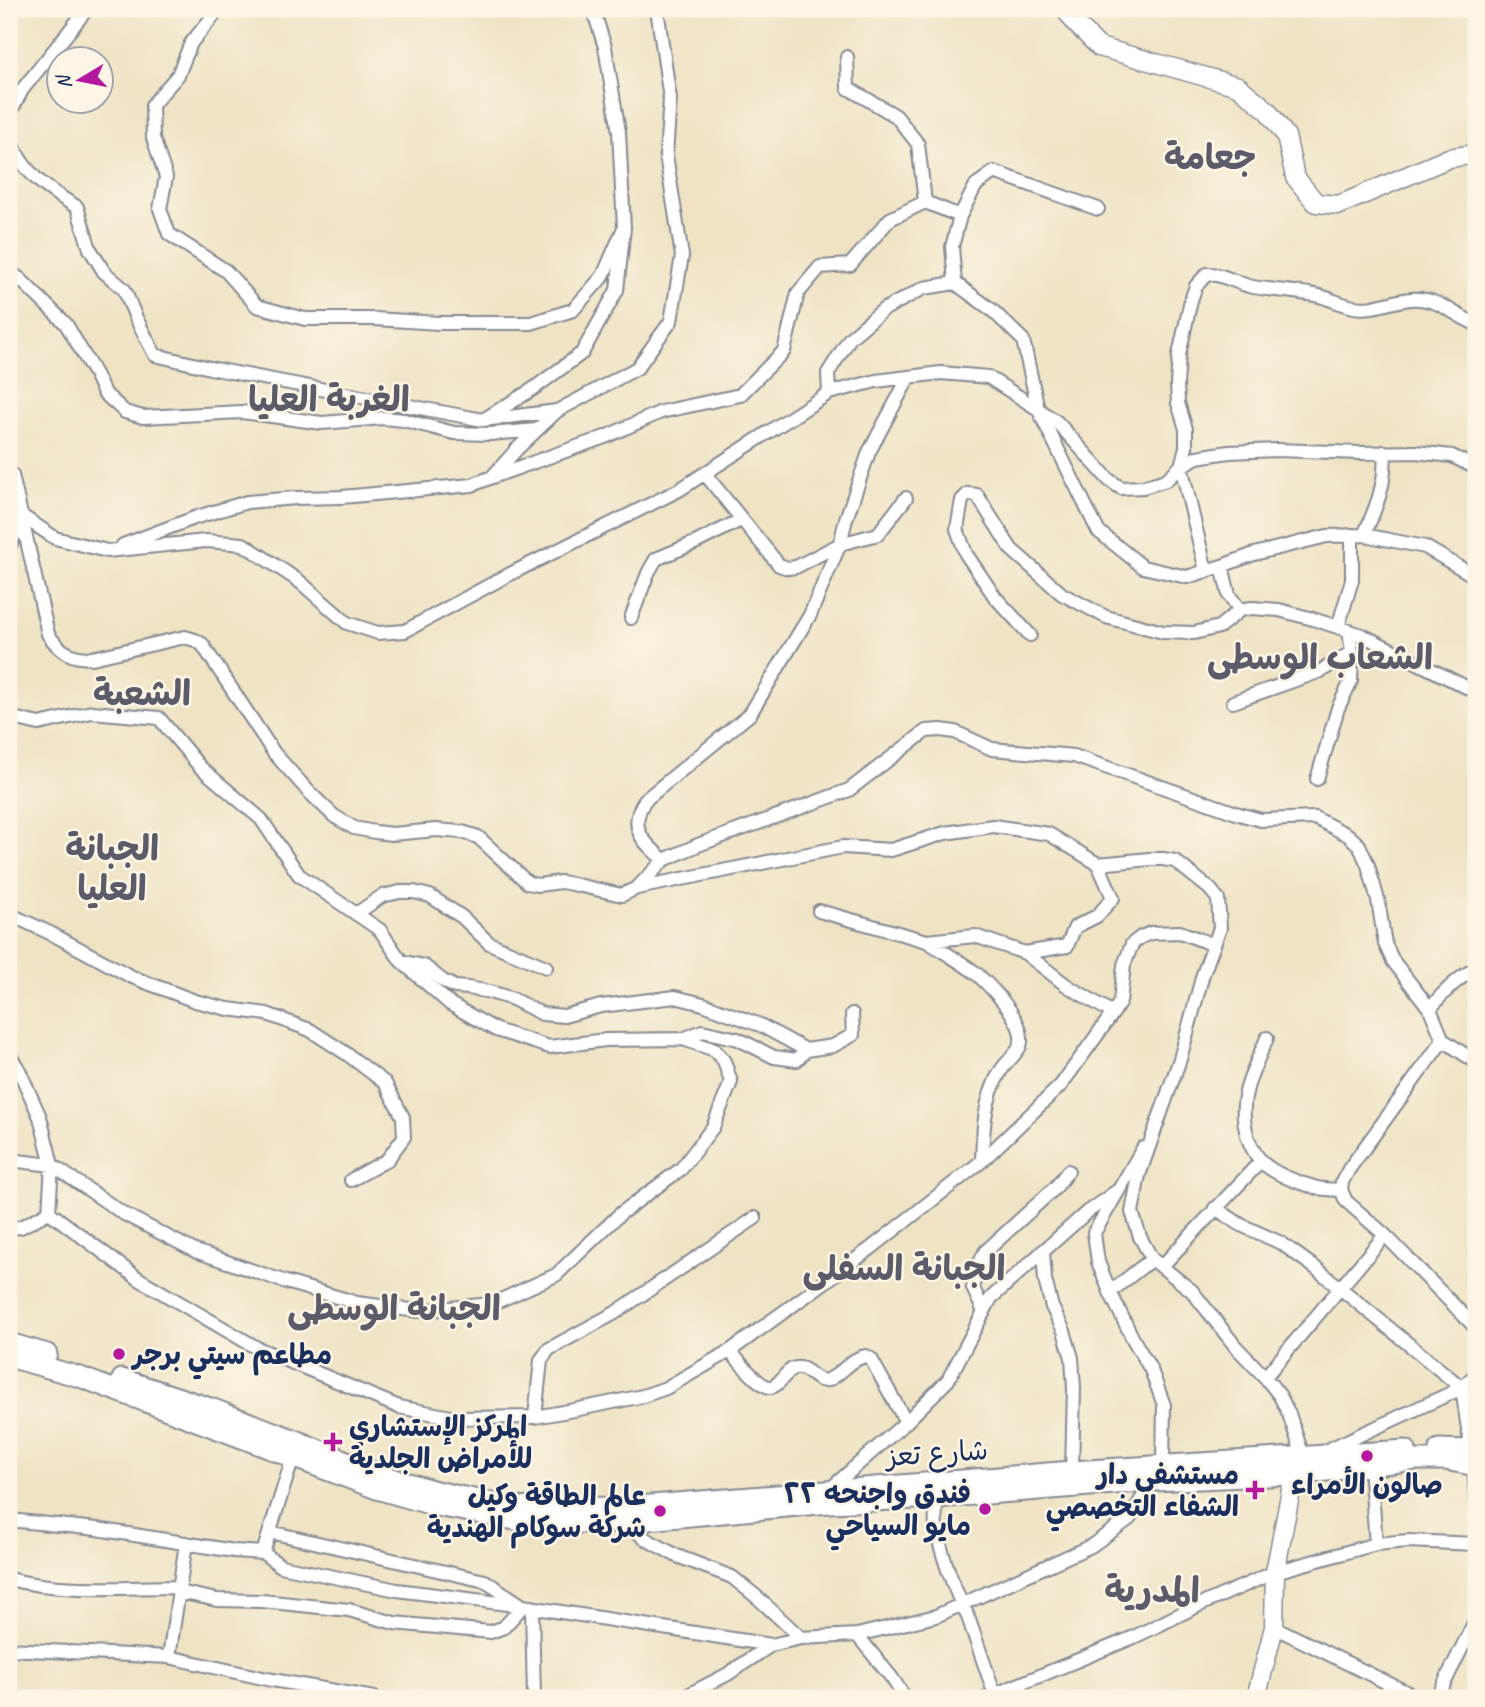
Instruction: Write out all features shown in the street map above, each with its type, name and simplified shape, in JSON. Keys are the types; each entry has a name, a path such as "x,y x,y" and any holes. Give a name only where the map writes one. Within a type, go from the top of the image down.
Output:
{"main road":[{"path":"1065,9 1099,47 1238,86 1267,110 1286,136 1295,177 1316,203 1339,205 1450,158 1476,154"},
{"name":"شارع تعز","path":"9,1343 213,1409 296,1450"},
{"name":"شارع تعز","path":"9,1357 80,1377 296,1450 436,1491 511,1507 626,1514 1072,1471 1158,1473"},
{"name":"شارع تعز","path":"830,1496 936,1498 1158,1473 1416,1449 1475,1458"},
{"name":"شارع تعز","path":"1303,1460 1370,1466 1416,1460 1475,1458"},
{"path":"1256,1698 1273,1627 1275,1572 1303,1460"}],"street":[{"path":"9,115 22,90 87,9"},
{"path":"219,9 191,43 178,75 152,105 153,138 166,177 160,209 169,234 226,271 257,306 305,319 531,323 573,310 603,276 624,228"},
{"path":"483,420 533,389 582,353 617,290 624,228 619,132 606,47 593,9"},
{"path":"492,477 557,411 637,368 671,321 682,256 666,155 670,99 657,9"},
{"path":"847,57 848,88 896,116 918,144 925,202"},
{"path":"9,136 15,152 37,181 78,207 90,249 104,272 124,289 155,355 483,420 557,411"},
{"path":"955,283 952,247 960,216 976,185 994,172 1098,209"},
{"path":"107,551 197,517 247,502 411,492 472,485 605,437 661,412 740,395 784,351 798,293 820,267 849,265 890,219 925,202 960,216"},
{"path":"9,272 20,279 66,324 104,393 125,412 143,416 242,412 321,423 383,418 404,420 454,433 490,434 537,430"},
{"path":"1206,571 1181,466 1186,447 1186,429 1178,403 1177,384 1179,355 1191,300 1196,286 1207,274 1216,273 1234,282 1254,287 1323,297 1353,307 1377,308 1397,300 1415,298 1433,302 1476,324"},
{"path":"829,393 828,373 850,338 883,310 925,288 955,283 992,310 1023,340 1038,409 1098,531 1143,567 1187,577 1254,554 1302,542 1327,536 1358,535 1425,547 1476,579"},
{"path":"22,516 55,538 107,551 206,541 243,544 299,581 346,623 378,634 405,631 510,574 680,490 829,393 876,380 941,373 988,377 1057,422 1109,480 1121,488 1143,487 1166,480 1181,466 1197,457 1228,452 1416,452 1452,456 1476,468"},
{"path":"664,860 642,841 638,812 645,800 750,714 810,615 840,544 869,452 909,377"},
{"path":"1317,779 1338,708 1351,681 1352,652 1344,629 1358,535 1376,506 1383,484 1384,452"},
{"path":"9,473 12,475 22,516 48,634 54,642 68,654 79,658 92,658 185,637 195,639 202,644 274,753 334,816 354,828 392,834 436,830 462,832 478,837 528,883 577,884 622,895 637,888 843,847 891,850 945,833 993,825 1049,834 1097,864 1113,898 1097,916 1075,927 1067,946 1025,953"},
{"path":"705,474 779,565 788,568 796,567 840,544 878,534 906,498"},
{"path":"1030,635 995,597 965,554 957,529 962,500 968,494 977,495 1011,549 1062,594 1106,617 1163,632 1194,633 1219,627 1240,610 1279,610 1362,635 1476,692"},
{"path":"9,548 22,516"},
{"path":"631,618 656,559 741,520"},
{"path":"1222,566 1229,595 1240,610"},
{"path":"1233,702 1321,671 1352,652"},
{"path":"9,717 39,724 92,712 159,718 201,767 261,819 299,875 380,930 401,961 450,1004 496,1030 548,1047 606,1040 683,1039 715,1050 724,1061 731,1082 713,1127 681,1169 620,1213 556,1275 492,1304 418,1311 357,1303 286,1282 195,1251 124,1214 52,1165 9,1160"},
{"path":"637,888 664,860 849,790 926,731 955,732 992,749 1074,756 1261,820 1315,818 1348,835 1359,845 1368,865 1378,900 1385,944 1393,961 1430,1009 1443,1040 1476,1062"},
{"path":"1097,864 1150,859 1175,861 1210,889 1218,899 1220,928 1203,974 1180,1059 1139,1175 1132,1212 1140,1237 1157,1262 1192,1291 1236,1347 1280,1396 1289,1414 1303,1460 1462,1388 1476,1374"},
{"path":"356,914 382,896 400,892 430,895 462,917 489,943 546,967"},
{"path":"819,911 927,942 976,974 1008,1007 1022,1035 1019,1047 1000,1071 987,1104 982,1161"},
{"path":"9,914 132,977 195,1001 267,1014 310,1030 385,1083 403,1117 404,1137 387,1160 351,1180"},
{"path":"49,1212 139,1279 257,1348 399,1407 456,1418 535,1417 643,1396 666,1388 730,1352 870,1249 982,1161 1061,1086 1113,1013 1120,1002 1124,965 1132,944 1151,933 1181,932 1214,945"},
{"path":"927,942 975,936 1025,953 1066,985 1113,1013"},
{"path":"401,961 424,966 455,987 490,992 513,999 542,1014 564,1016 601,1006 675,997 703,1004 760,1025 806,1050 834,1046 853,1035 852,1014"},
{"path":"1430,1009 1463,975 1476,968"},
{"path":"683,1039 702,1031 738,1040 774,1057 797,1060 806,1050"},
{"path":"1267,1038 1246,1090 1245,1127 1252,1146 1261,1161 1277,1173 1315,1188 1341,1190"},
{"path":"1443,1040 1349,1169 1341,1190 1349,1205 1385,1235 1476,1328"},
{"path":"9,1054 40,1117 52,1165 49,1212"},
{"path":"682,1698 728,1674 771,1645 801,1638 857,1635 936,1616 1091,1546 1129,1519 1158,1473 1164,1405 1152,1370 1110,1292 1098,1262 1094,1233 1116,1191 1155,1129"},
{"path":"1110,1292 1157,1262 1261,1161"},
{"path":"984,1312 973,1288 976,1270 985,1252 1056,1187 1068,1171"},
{"path":"830,1496 948,1380 991,1298 1087,1212 1116,1191"},
{"path":"1215,1208 1241,1225 1281,1243 1317,1269 1462,1388 1475,1458 1476,1500"},
{"path":"9,1228 21,1227 49,1212"},
{"path":"535,1417 541,1360 549,1349 615,1313 755,1218"},
{"path":"1265,1377 1385,1235"},
{"path":"1043,1251 1045,1280 1052,1307 1064,1331 1072,1358 1072,1471"},
{"path":"730,1352 762,1384 770,1387 796,1368 803,1369 823,1381 831,1379 859,1357 866,1356 906,1422"},
{"path":"263,1553 296,1450"},
{"path":"1370,1466 1376,1544"},
{"path":"936,1498 936,1527 961,1604 967,1614 992,1697 1134,1637 1275,1572 1376,1544 1408,1541 1476,1544"},
{"path":"626,1514 644,1538 677,1556 732,1577 801,1638"},
{"path":"9,1520 97,1529 263,1553 281,1566 397,1590 527,1606 771,1645"},
{"path":"270,1532 485,1581 527,1606"},
{"path":"169,1657 186,1543"},
{"path":"9,1579 28,1584 67,1587 179,1589 217,1600 262,1601 349,1611 394,1623 491,1632 504,1627 527,1606"},
{"path":"527,1606 534,1698"},
{"path":"1437,1698 1476,1619"},
{"path":"1273,1627 1418,1698"},
{"path":"857,1635 905,1698"},
{"path":"9,1649 169,1657 267,1679 374,1698"}],"place":[{"name":"مطاعم سيتي برجر","path":"119,1354"},
{"name":"المركز الإستشاري للأمراض الجلدية","path":"333,1442"},
{"name":"صالون الأمراء","path":"1367,1456"},
{"name":"مستشفى دار الشفاء التخصصي","path":"1255,1490"},
{"name":"فندق واجنحه ٢٢ مايو السياحي","path":"985,1509"},
{"name":"عالم الطاقة وكيل شركة سوكام الهندية","path":"660,1511"}],"district":[{"name":"جعامة","path":"1210,157"},
{"name":"الغربة العليا","path":"329,399"},
{"name":"الشعاب الوسطى","path":"1320,657"},
{"name":"الشعبة","path":"142,693"},
{"name":"الجبانة العليا","path":"112,868"},
{"name":"الجبانة السفلى","path":"904,1268"},
{"name":"الجبانة الوسطى","path":"394,1308"},
{"name":"المدرية","path":"1152,1590"}]}
